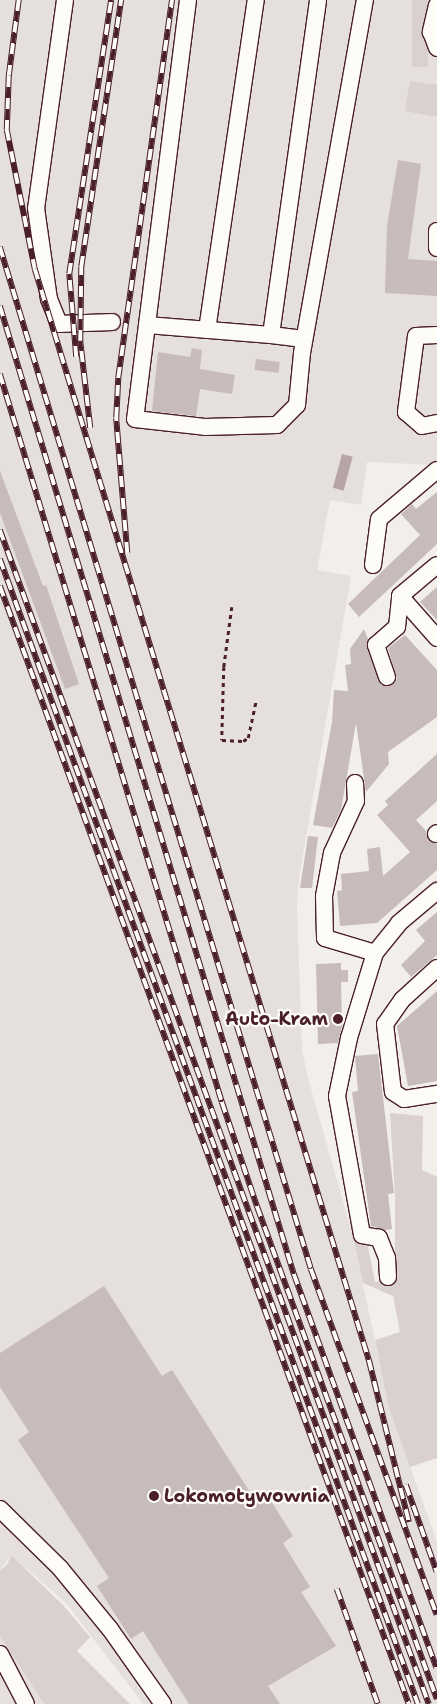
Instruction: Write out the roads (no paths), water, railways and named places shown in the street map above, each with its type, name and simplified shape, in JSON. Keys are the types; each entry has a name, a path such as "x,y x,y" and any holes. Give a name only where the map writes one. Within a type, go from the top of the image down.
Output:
{"lane":[{"path":"65,0 36,208 41,245 49,299 59,324 112,322"},
{"path":"188,0 135,419 205,427 277,425 296,405 304,339 365,0"},
{"path":"207,330 256,0"},
{"path":"272,335 318,0"},
{"path":"437,5 431,32 437,48"},
{"path":"437,231 437,248"},
{"path":"147,325 304,339"},
{"path":"437,335 416,336 406,412 422,426 437,423"},
{"path":"373,565 379,519 437,470"},
{"path":"387,677 376,645 397,627 400,596 437,565"},
{"path":"400,596 436,635"},
{"path":"355,783 356,801 332,853 324,896 325,938 375,953"},
{"path":"388,1277 387,1258 379,1238 362,1235 337,1096 349,1038 375,953 399,923 437,891"},
{"path":"437,968 402,1000 385,1024 393,1092 404,1099 437,1094"},
{"path":"0,1509 66,1574 164,1704"},
{"path":"0,1654 26,1704"}],"railway":[{"path":"19,0 9,76 7,130 35,269 369,1360 409,1522"},
{"path":"76,357 69,274 111,0"},
{"path":"90,428 80,341 81,267 121,0"},
{"path":"127,553 116,418 118,378 172,0"},
{"path":"0,247 311,1269 437,1615"},
{"path":"0,306 294,1274 437,1668"},
{"path":"0,374 222,1102 257,1206 437,1699"},
{"path":"0,530 429,1704"},
{"path":"0,559 418,1704"},
{"path":"0,586 409,1704"},
{"path":"406,1485 437,1572"},
{"path":"337,1589 378,1704"}],"place":[{"name":"Auto-Kram","path":"338,1019"},
{"name":"Lokomotywownia","path":"154,1496"}]}
